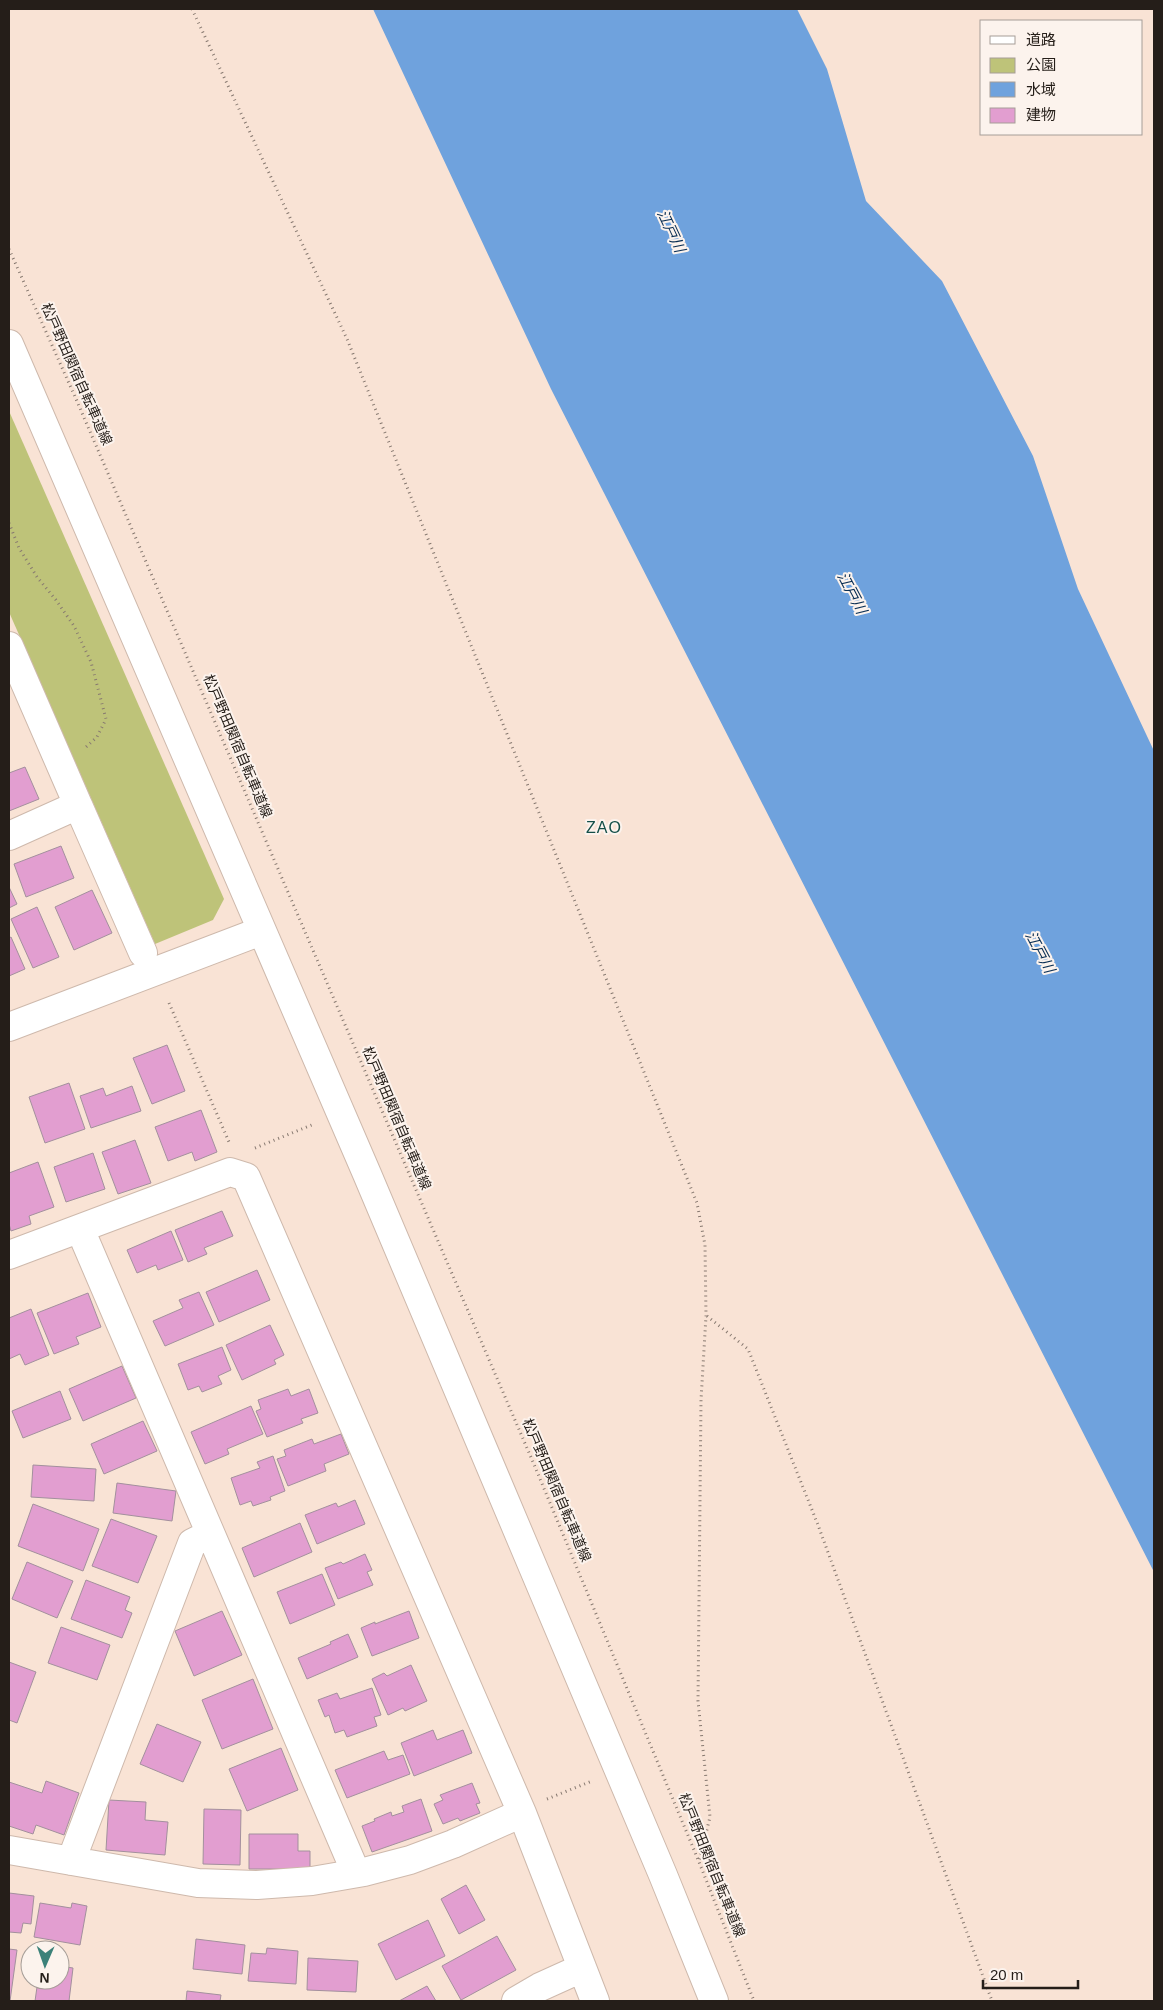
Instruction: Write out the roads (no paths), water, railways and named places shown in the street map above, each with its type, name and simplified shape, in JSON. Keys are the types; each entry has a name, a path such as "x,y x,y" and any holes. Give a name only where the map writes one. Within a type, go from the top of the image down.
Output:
{"street":[{"path":"9,344 340,1113 714,2001"},
{"path":"11,658 143,953"},
{"path":"9,836 78,805"},
{"path":"9,1027 261,931"},
{"path":"9,1255 230,1172 237,1165 246,1177 521,1811 595,2001"},
{"path":"80,1229 356,1874"},
{"path":"71,1861 192,1543 210,1534"},
{"path":"9,1850 198,1883 257,1885 312,1881 356,1874 419,1856 453,1844 521,1811"},
{"path":"516,2001 540,1986 582,1968"}],"water":[{"name":"江戸川","path":"373,9 797,9 827,69 866,201 942,281 1033,456 1078,589 1154,751 1154,1572 551,389"}],"district":[{"name":"ZAO","path":"604,827"}]}
